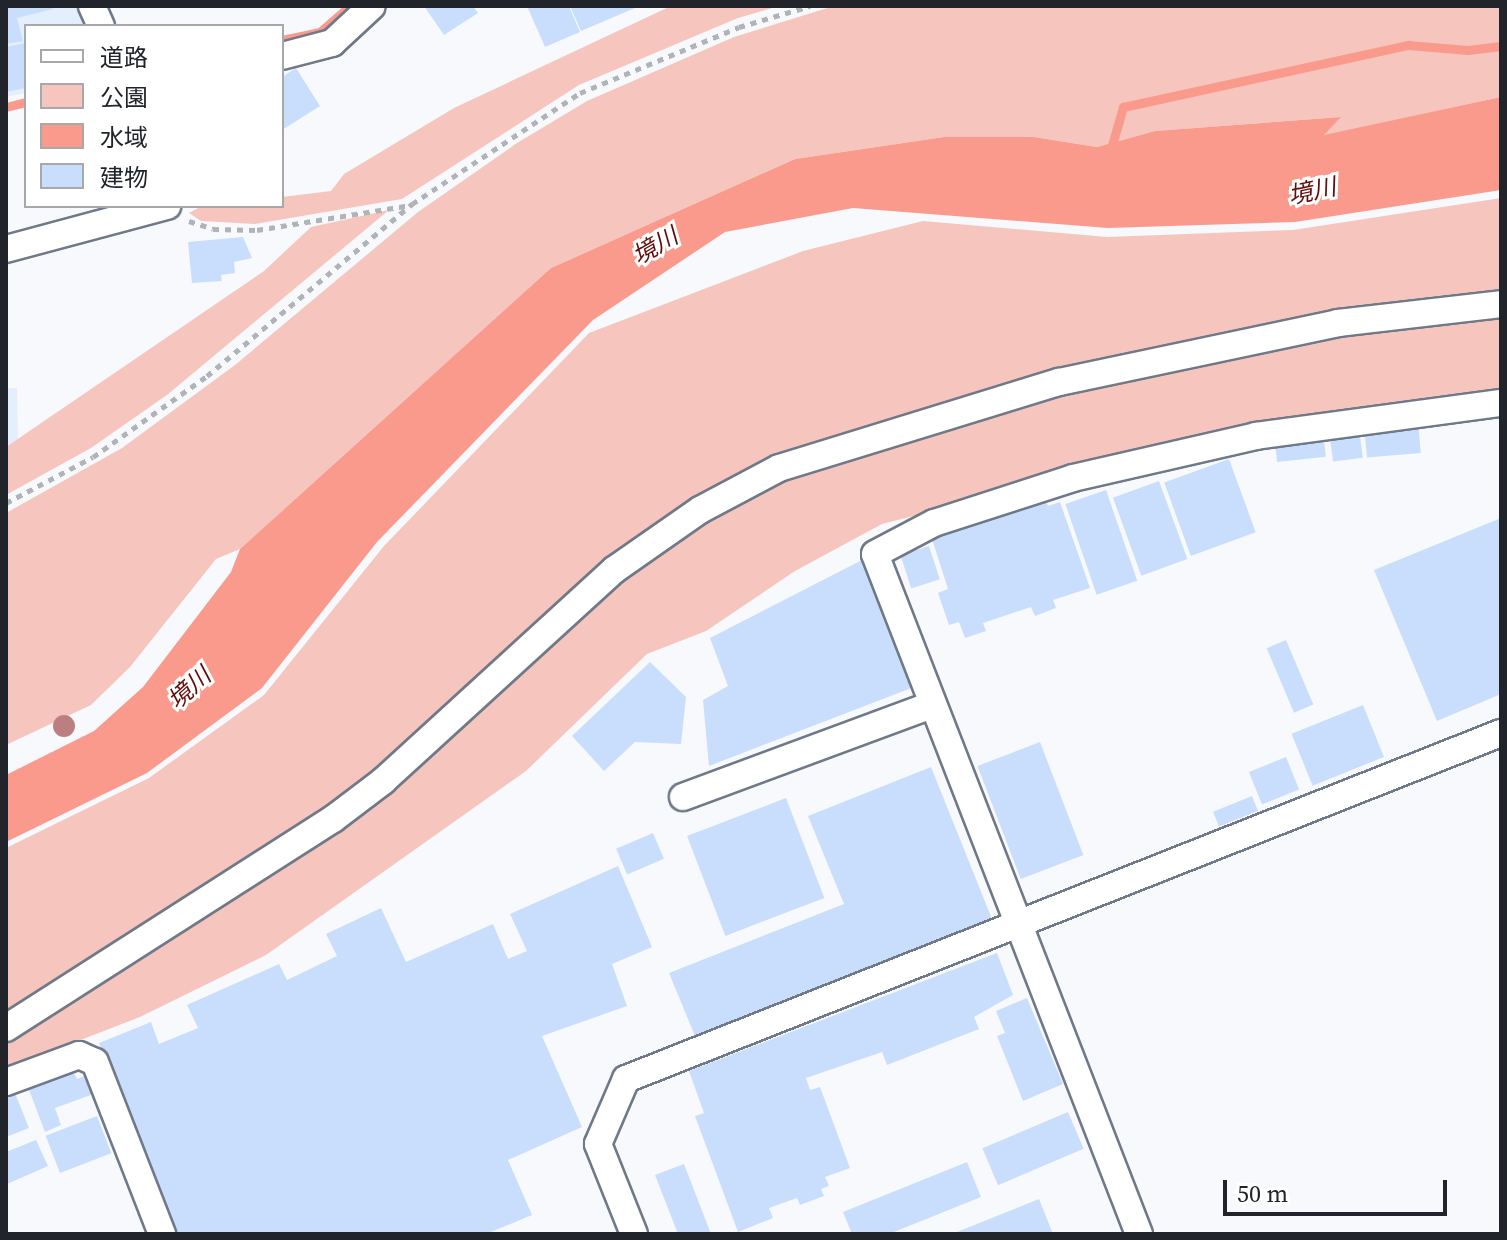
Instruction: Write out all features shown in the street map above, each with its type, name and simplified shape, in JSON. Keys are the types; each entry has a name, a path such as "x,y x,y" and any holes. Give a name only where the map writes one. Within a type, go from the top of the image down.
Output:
{"street":[{"path":"284,55 332,43 372,6"},
{"path":"6,249 163,208"},
{"path":"6,1028 333,819 383,781 614,570 700,510 779,468 1059,382 1338,323 1501,304"},
{"path":"1139,1234 1016,927 875,554 934,523 1073,478 1256,436 1501,403"},
{"path":"683,797 932,705"},
{"path":"634,1234 598,1144 626,1079 1501,733"},
{"path":"6,1082 79,1055 95,1062 162,1234"}],"path":[{"path":"6,503 93,457 207,376 412,204 580,93 739,27 810,6"},
{"path":"169,208 195,225 257,230 412,204"}],"shaded area":[{"path":"6,6 78,6 87,24 24,24 24,93 6,97"},
{"path":"6,388 17,388 18,442 6,447"}],"green space":[{"path":"671,6 779,6 738,18 579,85 402,199 255,224 201,221 189,213 198,208 284,208 284,197 331,191 344,174 454,108"},
{"path":"834,6 1501,6 1501,97 1323,136 1340,117 1155,131 1097,147 1034,137 944,137 795,159 551,268 240,549 216,559 130,667 91,705 6,745 6,513 122,448 235,365 418,212 517,143 587,101 734,37"},
{"path":"1501,198 1501,391 1257,428 882,524 795,571 706,631 647,654 526,771 266,955 140,1017 6,1069 6,848 149,778 264,695 384,546 589,333 803,251 923,221 1107,237 1293,230"},
{"path":"389,210 167,395 91,448 6,495 6,447 264,271 311,227"}],"water":[{"name":"境川","path":"1501,97 1501,190 1295,222 1108,228 853,208 725,232 593,320 377,542 262,688 147,773 6,842 6,775 94,731 143,687 231,572 240,549 551,268 795,159 944,137 1034,137 1097,147 1155,131 1341,117 1324,135"}],"building":[{"path":"6,6 52,6 53,9 17,18 23,41 6,44"},
{"path":"424,6 473,6 478,13 444,35"},
{"path":"527,6 569,6 580,32 545,47"},
{"path":"570,6 634,6 635,8 581,31"},
{"path":"24,43 24,88 6,92 6,47"},
{"path":"296,68 320,106 284,129 284,76"},
{"path":"243,237 252,258 234,262 235,273 221,275 222,281 192,283 188,242"},
{"path":"1418,421 1421,453 1367,458 1364,426"},
{"path":"1359,427 1363,458 1333,461 1329,431"},
{"path":"1323,430 1326,457 1277,462 1274,435"},
{"path":"1229,459 1256,532 1191,556 1164,483"},
{"path":"1159,481 1187,559 1141,576 1113,498"},
{"path":"1106,490 1137,581 1097,595 1065,504"},
{"path":"1046,501 1048,506 1060,502 1090,588 1053,600 1056,608 1035,616 1031,607 983,623 986,631 965,638 959,622 949,625 938,593 948,589 932,539"},
{"path":"1501,518 1501,694 1437,721 1374,570"},
{"path":"929,546 940,579 911,589 900,555"},
{"path":"864,559 914,687 709,766 703,700 728,686 710,638"},
{"path":"1286,640 1313,704 1294,713 1267,648"},
{"path":"650,662 686,697 681,744 635,742 604,771 572,736"},
{"path":"1363,705 1384,757 1313,786 1292,734"},
{"path":"1040,742 1083,855 1021,879 977,766"},
{"path":"1286,757 1299,789 1262,804 1249,772"},
{"path":"931,767 992,919 695,1036 669,973 844,904 808,816"},
{"path":"1252,796 1258,811 1219,827 1213,812"},
{"path":"786,798 824,898 725,936 687,836"},
{"path":"653,833 664,859 627,874 616,849"},
{"path":"618,866 652,947 612,964 627,1006 542,1036 582,1127 508,1160 532,1215 486,1234 172,1234 99,1043 151,1022 159,1044 198,1028 187,1005 279,964 287,980 337,956 326,934 381,908 406,962 493,924 508,959 527,951 510,914"},
{"path":"997,953 1013,995 974,1017 979,1029 887,1065 882,1052 806,1078 810,1090 820,1087 850,1168 825,1177 829,1186 821,1189 824,1196 800,1205 797,1198 769,1208 773,1218 738,1232 695,1116 704,1113 689,1071"},
{"path":"1027,998 1063,1084 1023,1101 997,1036 1005,1033 996,1011"},
{"path":"70,1065 77,1079 92,1073 99,1092 55,1108 61,1125 45,1132 26,1082"},
{"path":"13,1088 29,1128 6,1137 6,1091"},
{"path":"1068,1112 1084,1149 998,1185 982,1148"},
{"path":"97,1116 111,1153 60,1173 46,1136"},
{"path":"36,1140 48,1166 7,1184 6,1152"},
{"path":"967,1162 981,1197 889,1234 852,1234 843,1212"},
{"path":"684,1164 711,1234 678,1234 655,1175"},
{"path":"1039,1199 1053,1234 952,1234"}],"waterway":[{"path":"284,40 320,32 350,6"},
{"path":"1110,152 1123,107 1408,45 1468,50 1501,46"},
{"path":"6,107 24,102"}]}
